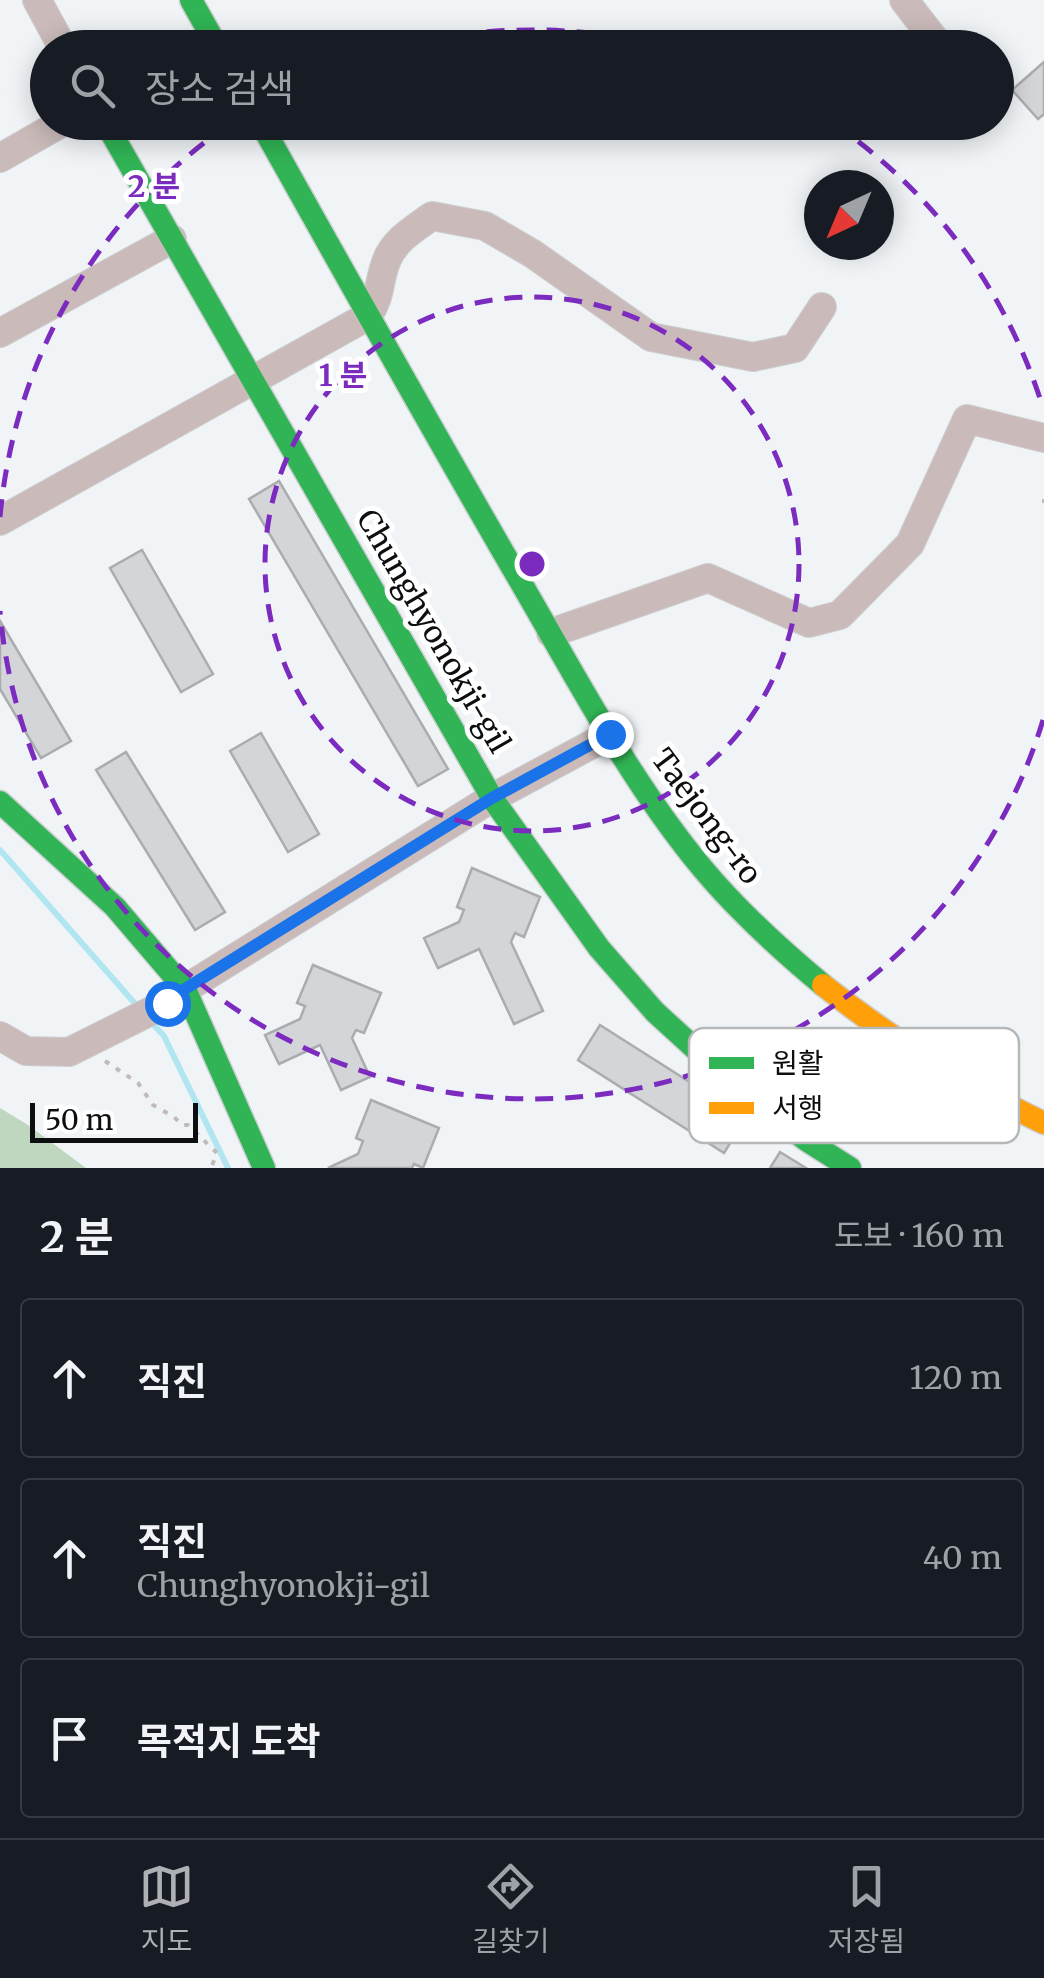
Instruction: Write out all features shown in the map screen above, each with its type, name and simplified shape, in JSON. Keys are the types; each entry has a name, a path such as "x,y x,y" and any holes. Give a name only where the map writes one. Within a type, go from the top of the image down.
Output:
{"street":[{"path":"37,0 53,30"},
{"path":"192,0 208,30"},
{"path":"904,0 927,30"},
{"path":"0,158 32,140"},
{"name":"Chunghyonokji-gil","path":"116,140 492,798 610,734"},
{"name":"Taejong-ro","path":"270,140 424,417 610,734 692,856 782,949 876,1028"},
{"path":"0,521 368,316 378,300 386,260 402,237 432,216 485,226 651,337 753,357 795,348 822,307"},
{"path":"0,333 172,239"},
{"path":"551,633 708,578 808,624 840,615 910,544 967,419 1044,438"},
{"path":"0,1036 26,1051 69,1052 167,1003 492,798 599,948 655,1012 689,1043"},
{"path":"0,802 115,906 185,989 264,1168"},
{"name":"Taejong-ro","path":"1019,1110 1044,1123"},
{"path":"811,1143 850,1168"}],"path":[{"path":"73,1050 103,1059 138,1082 153,1105 188,1125 216,1153 211,1168"}],"green space":[{"path":"0,1108 28,1125 86,1168 0,1168"}],"building":[{"path":"1044,62 1044,114 1038,119 1014,88"},
{"path":"279,481 448,769 418,786 249,499"},
{"path":"142,550 213,674 181,692 110,568"},
{"path":"0,621 71,741 41,758 0,689"},
{"path":"261,733 319,834 288,852 230,751"},
{"path":"126,752 225,912 195,930 96,770"},
{"path":"472,868 540,897 524,937 515,933 511,942 543,1011 514,1024 479,949 438,968 424,938 459,922 464,910 457,907"},
{"path":"313,965 381,993 364,1033 356,1030 352,1038 370,1077 341,1090 320,1045 279,1064 265,1035 300,1019 305,1006 297,1003"},
{"path":"600,1025 689,1082 689,1131 578,1060"},
{"path":"371,1100 439,1128 423,1168 414,1164 412,1168 328,1168 358,1154 363,1141 356,1138"},
{"path":"708,1143 730,1143 724,1153"},
{"path":"780,1152 806,1168 770,1168"}],"waterway":[{"path":"0,850 138,1007"},
{"path":"149,1020 164,1036 228,1168"}],"traffic: fast":[{"path":"191,0 208,30"},
{"path":"115,140 492,798 599,948 655,1012 689,1043"},
{"path":"270,140 449,458 650,799 716,885 823,985"},
{"path":"0,802 115,907 185,989 264,1168"},
{"path":"811,1143 850,1168"}],"traffic: slow":[{"path":"823,985 881,1028"},
{"path":"1019,1110 1044,1123"}],"route":[{"path":"167,1003 492,798 610,734"}]}
